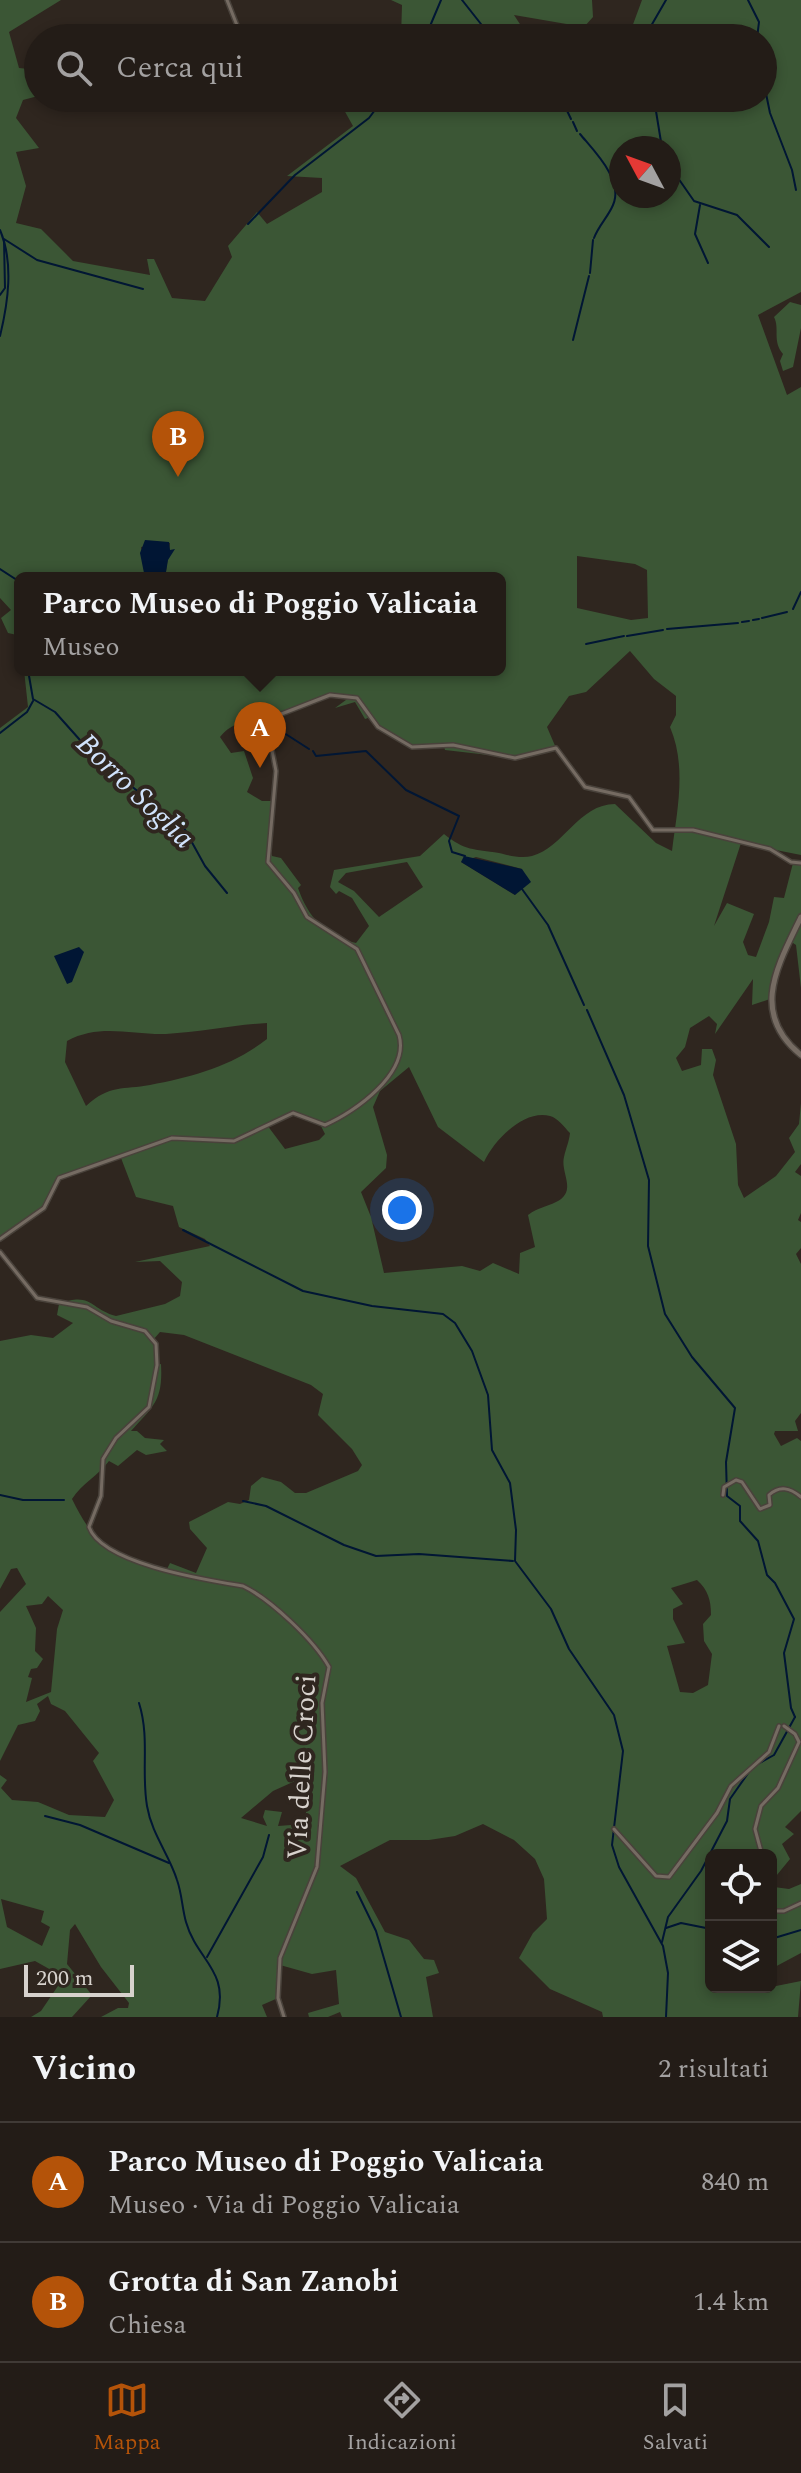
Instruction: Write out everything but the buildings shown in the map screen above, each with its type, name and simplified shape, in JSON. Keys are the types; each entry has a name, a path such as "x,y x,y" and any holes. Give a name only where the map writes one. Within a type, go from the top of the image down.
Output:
{"street":[{"path":"227,0 236,24"},
{"path":"0,1239 44,1208 59,1178 172,1138 222,1142 242,1139 293,1113 325,1125 356,1107 398,1063 402,1046 399,1035 360,954 303,914 294,893 268,862 276,771 266,720 337,694 357,698 378,727 412,747 453,745 515,758 556,748 585,787 629,797 653,830 693,830 770,849 791,862 801,863"},
{"path":"801,917 769,994 779,1028 801,1055"},
{"name":"Via delle Croci","path":"0,1252 37,1298 87,1307 111,1321 145,1331 156,1344 157,1365 149,1407 116,1438 103,1459 101,1496 89,1527 96,1540 125,1558 243,1586 261,1594 308,1639 329,1667 322,1703 325,1772 317,1867 280,1958 278,1998 284,2017"},
{"path":"723,1495 726,1485 742,1482 760,1509 770,1505 769,1493 779,1489 790,1489 801,1497"},
{"path":"614,1829 656,1876 669,1877 717,1813 731,1786 769,1752 782,1726 795,1734 799,1742 778,1788 761,1806 755,1829 760,1849"},
{"path":"777,1911 801,1903"}],"green space":[{"path":"0,0 61,0 9,32 19,68 24,69 24,100 16,118 39,148 16,152 26,186 16,223 41,229 73,261 150,275 147,259 154,259 172,298 205,301 232,257 228,246 257,212 267,224 322,192 322,178 287,176 353,126 345,112 777,112 777,24 633,24 642,0 801,0 801,292 758,315 787,395 801,387 801,855 741,843 714,926 727,903 754,914 743,942 748,955 756,957 774,897 784,898 793,863 801,864 801,988 796,945 790,941 772,984 770,999 752,1005 753,979 715,1034 717,1024 709,1016 690,1028 685,1047 676,1058 682,1071 701,1065 702,1049 712,1049 716,1060 713,1075 736,1144 738,1185 744,1198 776,1176 795,1152 789,1138 799,1124 801,1103 801,1164 795,1172 801,1176 801,1213 798,1220 801,1222 801,1248 796,1254 801,1264 801,1413 795,1421 798,1431 775,1431 774,1434 781,1446 797,1438 801,1441 801,1811 785,1827 794,1834 782,1844 790,1859 777,1875 777,1849 705,1849 705,1993 777,1993 777,1986 801,1981 798,2017 603,2017 602,2012 550,1989 519,1958 533,1933 547,1919 544,1879 535,1859 514,1840 483,1824 455,1836 390,1840 340,1866 356,1878 385,1932 409,1940 424,1959 434,1960 439,1973 426,1977 433,2017 342,2017 340,2012 328,2017 309,2017 308,2013 339,2004 336,1970 312,1974 280,1965 278,1998 262,2005 267,2017 101,2017 118,2008 128,2008 129,2003 101,1967 75,1924 70,1930 67,1964 92,1995 72,2017 31,2017 41,2011 62,1980 60,1975 35,1961 0,1969 0,1775 7,1780 1,1788 12,1800 38,1802 69,1815 105,1817 114,1800 93,1761 99,1753 65,1711 51,1704 48,1696 37,1704 40,1711 35,1721 18,1725 0,1761 0,1612 26,1584 17,1568 11,1569 0,1589 0,1341 31,1335 53,1338 73,1323 57,1315 59,1304 70,1300 90,1302 116,1316 165,1304 180,1296 182,1282 160,1261 135,1262 210,1246 205,1239 179,1227 173,1206 136,1197 121,1158 59,1178 44,1208 0,1239 0,728 28,707 25,676 506,676 506,572 166,572 170,543 141,547 144,572 14,572 14,634 8,633 1,618 11,610 0,598","holes":["577,556 635,564 647,570 648,618 631,620 577,608","630,651 654,679 676,696 676,715 670,727 678,757 679,789 672,851 656,843 615,804 591,811 553,844 528,857 470,848 444,834 420,856 334,870 330,887 336,894 339,891 352,898 369,926 356,943 335,936 319,924 302,898 298,888 301,885 281,858 272,856 268,846 271,801 262,801 247,792 253,778 244,751 231,753 220,737 241,722 266,720 330,695 350,697 335,708 355,702 365,719 371,717 385,733 403,742 515,758 556,748 547,727 569,696 586,692","476,857 522,869 515,895 461,862","407,862 423,887 379,917 354,891 338,882 346,873","267,1023 267,1039 212,1069 166,1082 110,1091 86,1106 65,1062 67,1041 91,1032 166,1034","409,1067 438,1127 484,1162 502,1136 530,1117 553,1117 570,1133 563,1163 566,1193 556,1202 528,1215 535,1247 520,1253 519,1274 493,1263 480,1271 462,1266 384,1273 371,1217 361,1192 386,1168 387,1155 373,1107 380,1091","293,1113 320,1124 325,1134 319,1140 285,1149 267,1125","160,1332 184,1335 311,1385 323,1394 318,1415 352,1449 362,1465 358,1471 306,1493 295,1493 281,1482 262,1477 251,1486 249,1500 240,1504 228,1502 189,1522 190,1529 207,1548 196,1573 170,1563 167,1569 133,1560 109,1548 90,1529 72,1499 109,1461 118,1466 137,1450 146,1455 167,1451 160,1444 164,1440 145,1438 137,1431 131,1431 151,1408 158,1394 161,1364 157,1365 153,1340","697,1580 709,1600 711,1615 703,1624 704,1641 712,1654 708,1685 693,1693 680,1692 667,1646 685,1643 673,1619 673,1609 683,1604 671,1588","48,1596 63,1610 57,1629 51,1692 26,1702 31,1669 37,1668 43,1659 35,1651 36,1628 26,1606 42,1604","304,1777 311,1783 304,1824 278,1826 282,1812 265,1810 263,1817 267,1826 241,1818 273,1791","1,1899 44,1911 41,1922 50,1927 42,1946 7,1927"]},
{"path":"391,0 592,0 593,17 587,24 566,24 514,15 520,24 401,24 402,5"},
{"path":"790,302 801,305 801,328 793,367 783,371 780,361 783,354 778,344 774,317"},
{"path":"801,1884 801,1953 777,1966 777,1887 789,1889"}],"water":[{"path":"145,540 169,542 170,550 175,549 168,560 166,572 144,572 140,553"},
{"path":"464,856 522,869 531,882 515,895 461,862"},
{"path":"79,947 84,952 72,982 67,984 54,956"}],"waterway":[{"path":"431,24 441,0"},
{"path":"462,0 481,24"},
{"path":"652,24 666,0"},
{"path":"748,0 759,24"},
{"path":"248,224 295,175 374,112"},
{"path":"568,112 571,119"},
{"path":"656,112 660,136"},
{"path":"770,112 792,170 796,190"},
{"path":"573,122 577,131"},
{"path":"580,134 606,166 614,186 613,205 594,238"},
{"path":"681,182 694,201 737,215 769,247"},
{"path":"700,205 695,234 708,263"},
{"name":"Borro Soglia","path":"0,230 8,269 0,336"},
{"path":"4,239 37,260 143,289"},
{"path":"0,295 5,288 4,240"},
{"path":"590,273 593,240"},
{"path":"573,340 589,276"},
{"name":"Borro Soglia","path":"0,569 14,578"},
{"path":"793,609 801,592"},
{"path":"762,618 787,612"},
{"path":"753,620 759,619"},
{"path":"742,622 749,621"},
{"path":"667,629 738,623"},
{"path":"627,636 663,630"},
{"path":"586,644 624,636"},
{"name":"Borro Soglia","path":"29,676 33,699 55,712 96,758 184,828 205,866 227,893"},
{"name":"Borro Soglia","path":"0,733 27,712 33,701"},
{"path":"281,731 309,749"},
{"path":"313,751 316,756 366,751 406,790 459,816 449,841 452,852 465,856"},
{"path":"522,889 548,925 584,1005"},
{"path":"587,1010 624,1095 649,1180 648,1246 665,1314 692,1357 735,1408 726,1462 727,1496 740,1506 740,1521 758,1541 767,1575 775,1583 794,1619 784,1653 791,1708 795,1717"},
{"path":"183,1230 303,1291 372,1306 443,1314 455,1323 472,1351 488,1395 492,1450 510,1483 516,1530 515,1561 551,1609 569,1649 614,1715 623,1751 612,1845 619,1867 663,1946 668,1973 666,2017"},
{"path":"0,1495 23,1500 64,1500"},
{"path":"243,1501 266,1506 344,1545 376,1556 419,1554 513,1561"},
{"path":"139,1703 144,1729 145,1793 149,1816 177,1880 191,1935 216,1977 220,2001 217,2017"},
{"path":"756,1765 774,1755 795,1717"},
{"path":"662,1942 668,1917 701,1871 727,1821 730,1799 751,1769"},
{"path":"45,1816 80,1825 169,1863"},
{"path":"207,1957 263,1857 269,1835"},
{"path":"357,1892 376,1931 401,2017"},
{"path":"666,1928 681,1923 705,1928"},
{"path":"777,1937 801,1930"}],"place":[{"name":"Grotta di San Zanobi","path":"178,477"},
{"name":"Parco Museo di Poggio Valicaia","path":"260,768"}]}
